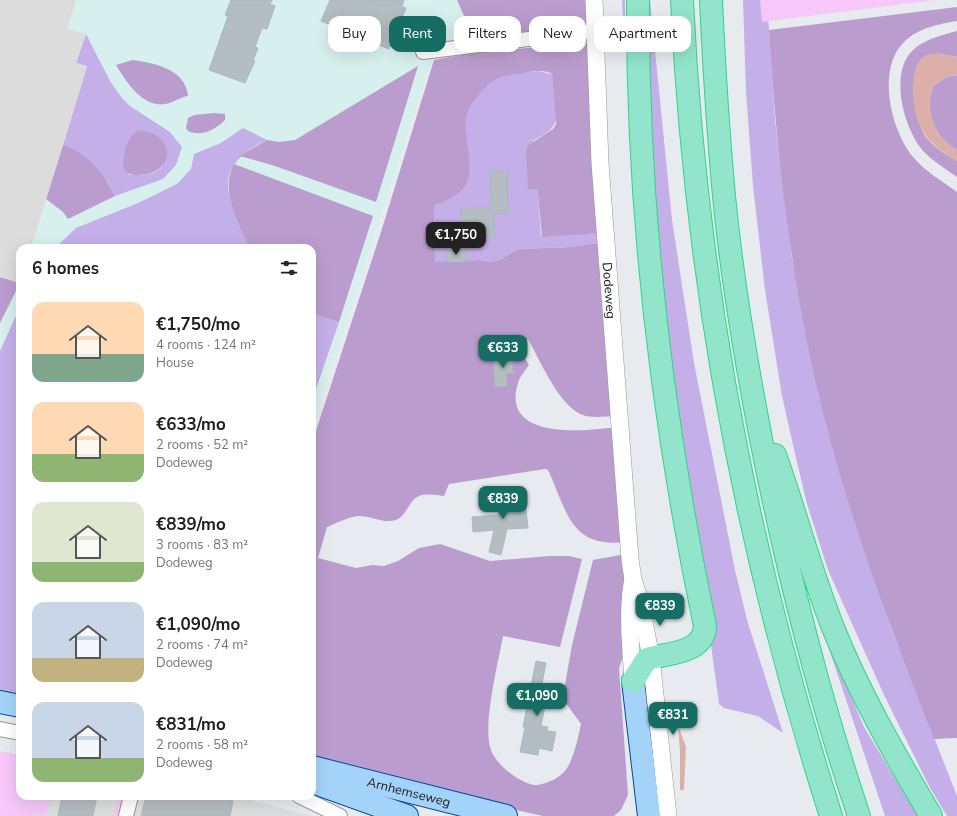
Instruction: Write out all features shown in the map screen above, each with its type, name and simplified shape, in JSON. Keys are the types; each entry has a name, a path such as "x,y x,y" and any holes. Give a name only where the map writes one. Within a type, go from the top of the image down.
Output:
{"highway":[{"path":"633,681 644,662 651,658 695,646 702,638 705,626 688,542 665,395 653,303 639,114 638,0"},
{"path":"682,0 697,201 726,400 745,498 780,645 831,816"},
{"path":"711,0 724,197 751,392 779,531 808,650 837,750 859,816"},
{"path":"751,392 787,489 810,564 841,648 882,729 931,816"}],"main road":[{"name":"Dodeweg","path":"633,681 649,816"},
{"path":"0,702 16,705"},
{"name":"Arnhemseweg","path":"316,768 506,816"},
{"name":"Arnhemseweg","path":"316,783 407,816"},
{"path":"632,816 646,788"}],"street":[{"name":"Dodeweg","path":"594,0 594,16"},
{"path":"446,49 594,31"},
{"name":"Dodeweg","path":"595,52 600,163 633,580 640,600 651,658 668,816"},
{"name":"Dodeweg","path":"633,580 629,601 633,681"},
{"path":"0,729 16,732"},
{"path":"126,816 130,800"},
{"path":"307,800 340,816"}],"shaded area":[{"path":"0,0 591,0 592,39 586,40 586,16 529,16 529,46 521,47 521,16 454,16 454,52 477,52 433,57 316,414 316,244 16,244 16,675 0,673"},
{"path":"0,0 76,0 67,29 86,34 76,63 87,67 32,244 16,244 16,282 0,277"},
{"path":"457,0 589,0 591,25 586,26 586,16 529,16 529,32 521,32 521,16 464,16"},
{"path":"622,0 625,0 625,16 623,16"},
{"path":"644,0 650,0 652,16 645,16"},
{"path":"743,0 767,0 775,120 792,259 853,516 893,633 957,796 957,816 947,816 929,786 884,695 828,570 807,504 782,396 765,290 753,186 746,92"},
{"path":"760,0 935,0 762,22"},
{"path":"957,7 957,21 936,25 922,30 904,42 895,54 889,84 893,117 906,147 924,168 957,192 957,738 934,739 900,651 853,517 826,425 815,379 798,292 785,205 775,118 769,30"},
{"path":"957,31 957,57 934,54 922,59 919,65 918,82 919,118 922,131 930,142 946,155 957,161 957,177 923,151 916,141 905,116 900,87 901,73 905,61 912,51 928,40"},
{"path":"86,34 110,81 122,98 130,106 170,132 182,147 176,165 163,179 115,196 107,181 63,145 87,66 76,63","holes":["138,131 147,131 167,156 165,162 162,167 153,173 130,175 123,167 126,148"]},
{"path":"592,39 603,233 542,237 537,189 528,189 526,152 527,146 553,129 556,124 552,74 539,71 511,75 497,79 486,87 472,104 467,116 465,127 469,172 464,188 452,197 434,206 435,262 479,260 491,262 501,259 518,249 572,247 603,242 617,416 586,416 577,412 568,405 552,384 528,339 518,347 529,365 519,380 516,402 522,415 533,423 549,428 586,430 617,427 626,542 607,542 593,539 582,533 567,513 548,470 545,469 449,484 444,496 428,494 415,498 403,515 396,520 387,521 359,516 343,520 327,527 318,558 356,568 372,565 384,566 398,561 419,548 440,544 490,561 550,556 569,556 582,559 560,647 503,636 492,694 488,726 491,750 498,762 509,772 522,781 535,785 550,781 567,769 577,743 581,724 565,702 563,696 572,645 593,560 620,555 627,557 625,650 619,668 628,795 621,810 614,816 543,816 316,766 316,431 381,232 434,60 478,52 521,52 521,48 529,48 529,52 586,52 586,40"},
{"path":"646,52 655,52 672,220 694,363 735,570 747,620 783,733 758,716 724,708 719,704 708,623 656,289"},
{"path":"937,53 957,57 957,75 947,77 933,86 930,105 933,122 937,131 949,145 957,150 957,161 931,142 920,126 915,111 913,83 917,66 920,60 924,57"},
{"path":"132,60 150,63 168,69 182,79 188,96 165,104 149,102 142,98 130,85 116,65"},
{"path":"418,66 376,202 272,165 240,156 267,140 279,142 295,140"},
{"path":"538,71 552,74 556,118 551,129 533,141 528,189 537,189 538,192 541,236 603,233 603,242 572,247 518,249 501,259 491,262 479,260 435,263 434,206 444,201 469,171 465,138 465,119 469,106 478,93 496,79 510,73"},
{"path":"957,75 957,150 949,145 937,131 933,122 930,105 933,86 947,77"},
{"path":"213,113 225,114 225,120 208,132 193,133 188,131 186,128 188,118 194,115"},
{"path":"243,128 267,140 248,151 236,162 229,174 228,186 230,200 247,244 59,244 76,228 138,203 177,184 191,169 194,154 221,143"},
{"path":"141,130 152,133 160,139 165,146 167,154 166,161 161,168 152,173 132,175 126,172 123,167 124,157 127,145 132,135"},
{"path":"63,145 80,153 88,159 100,172 115,196 68,219 63,212 46,199"},
{"path":"234,164 373,216 339,322 316,315 316,244 247,244 232,207 229,185 230,175"},
{"path":"0,277 16,282 16,291 0,323"},
{"path":"316,315 339,322 316,389"},
{"path":"16,316 16,699 0,695 0,351"},
{"path":"821,625 864,727 918,816 885,816"},
{"path":"678,725 686,747 684,790 680,790"},
{"path":"0,751 16,754 16,800 50,800 45,816 35,814 34,816 0,816"},
{"path":"16,800 250,800 311,816 0,816"},
{"path":"118,800 137,800 132,816 113,816"}],"building":[{"path":"231,0 272,0 270,4 275,6 267,29 262,28 255,47 258,48 253,61 255,61 245,83 209,70 228,16 225,15"},
{"path":"330,0 404,0 402,7 406,8 403,16 389,16 389,49 381,46 381,16 328,16 328,24 321,21"},
{"path":"507,171 508,213 493,214 495,236 462,237 461,208 491,207 490,172"},
{"path":"465,250 465,262 447,262 446,251"},
{"path":"512,354 513,373 506,373 507,386 495,387 494,355"},
{"path":"524,493 528,528 507,529 501,555 489,552 494,530 473,532 472,517 499,515 498,495"},
{"path":"536,661 546,663 540,694 547,696 541,726 548,727 547,731 556,732 552,751 539,748 538,755 520,752 525,727 523,727"},
{"path":"61,800 96,800 93,816 58,816"},
{"path":"145,800 233,801 230,816 141,816"}]}
